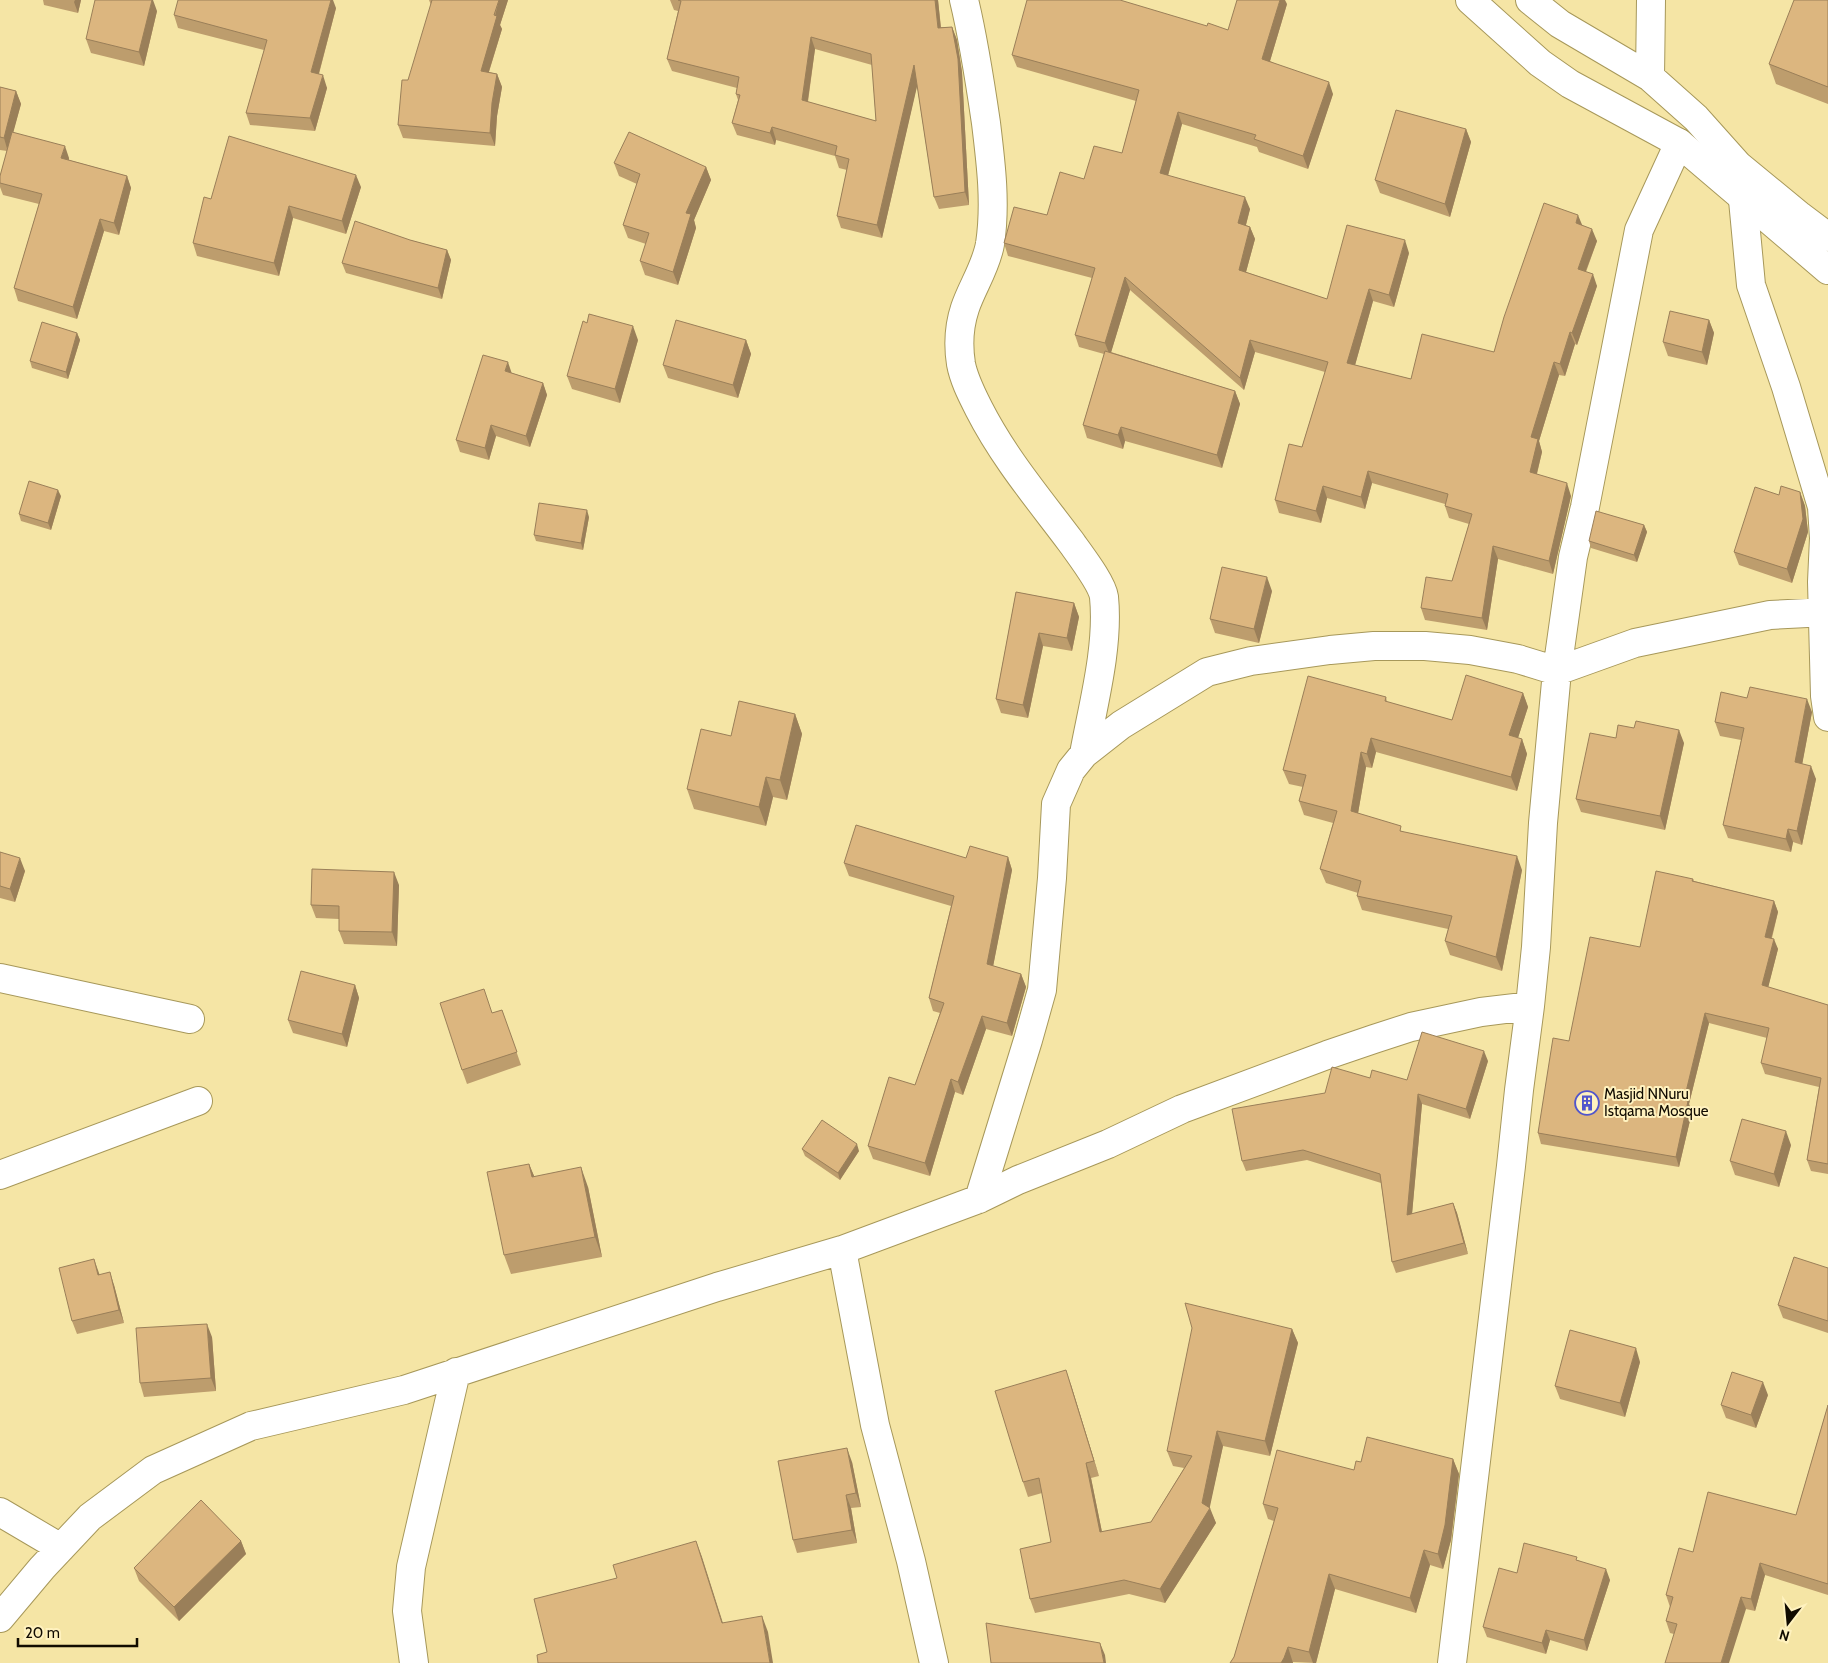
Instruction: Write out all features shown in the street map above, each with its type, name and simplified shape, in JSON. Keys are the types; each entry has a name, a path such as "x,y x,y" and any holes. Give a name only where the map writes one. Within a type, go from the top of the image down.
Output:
{"street":[{"path":"964,0 974,44 991,164 993,222 990,247 965,308 958,337 961,366 969,389 992,435 1018,474 1080,555 1104,595 1102,654 1084,754"},
{"path":"1470,0 1540,63 1678,143 1743,200 1828,270"},
{"path":"1530,0 1560,24 1650,77 1696,118 1738,165 1828,237"},
{"path":"1650,77 1651,0"},
{"path":"1452,1663 1530,1006 1536,947 1543,823 1557,671 1573,557 1639,230 1678,143"},
{"path":"1743,200 1751,285 1786,387 1822,507 1824,538 1822,582 1826,611 1825,696 1828,717"},
{"path":"979,1199 1006,1116 1042,990 1050,916 1056,804 1071,770 1084,754 1121,725 1207,672 1252,661 1374,646 1426,646 1470,650 1518,659 1557,671 1644,641 1770,615 1826,611"},
{"path":"0,978 190,1019"},
{"path":"0,1618 90,1517 153,1470 251,1426 404,1390 717,1287 842,1250 979,1199 1018,1180 1108,1144 1182,1109 1327,1055 1411,1027 1481,1012 1530,1006"},
{"path":"0,1175 198,1101"},
{"path":"842,1250 875,1425 911,1560 934,1663"},
{"path":"414,1663 406,1611 411,1567 456,1372"},
{"path":"0,1512 61,1548"}],"building":[{"path":"95,0 152,0 139,52 86,39"},
{"path":"178,0 331,0 311,72 323,75 310,118 246,113 267,40 174,15"},
{"path":"432,0 499,0 494,15 497,16 481,71 497,74 492,103 490,133 398,125 402,80 408,80"},
{"path":"678,0 935,0 938,28 952,27 958,59 965,192 934,197 914,65 877,225 837,216 849,159 835,155 837,146 772,127 770,133 732,123 740,95 736,94 739,77 667,59 681,1","holes":["811,37 871,54 876,121 802,100"]},
{"path":"1027,0 1120,0 1207,26 1208,23 1228,30 1237,0 1280,0 1262,59 1329,82 1303,156 1254,139 1256,135 1178,112 1160,173 1245,197 1238,223 1250,227 1239,270 1327,299 1347,225 1405,240 1389,295 1369,289 1347,363 1411,379 1422,334 1494,352 1504,317 1544,203 1578,215 1576,223 1592,229 1578,269 1593,274 1572,333 1570,332 1560,364 1554,362 1531,437 1538,439 1530,472 1567,483 1549,561 1493,546 1482,618 1421,608 1426,577 1452,581 1472,514 1445,506 1448,494 1368,471 1361,497 1323,486 1316,511 1275,500 1289,444 1302,447 1328,362 1250,340 1240,378 1125,277 1105,343 1075,335 1095,268 1004,243 1014,207 1047,215 1060,172 1084,179 1094,146 1122,153 1139,90 1012,55"},
{"path":"1794,0 1828,0 1828,87 1769,64"},
{"path":"0,87 16,91 4,138 0,137"},
{"path":"1396,110 1466,129 1445,204 1375,180"},
{"path":"12,132 65,146 61,158 127,176 114,223 100,219 73,307 14,288 42,194 0,183 0,176"},
{"path":"629,132 706,167 686,213 691,214 673,272 640,261 649,233 623,225 640,174 614,163"},
{"path":"229,136 356,175 342,221 289,206 274,263 193,243 204,197 211,199"},
{"path":"355,221 410,240 447,250 438,288 342,263"},
{"path":"1670,311 1709,320 1702,352 1663,342"},
{"path":"589,314 633,326 615,389 567,376 583,321 587,323"},
{"path":"676,320 746,340 733,385 663,365"},
{"path":"42,322 77,333 66,372 30,361"},
{"path":"1105,351 1235,391 1217,455 1121,427 1118,435 1083,425"},
{"path":"483,355 508,362 505,371 543,383 526,436 491,425 485,448 456,440"},
{"path":"29,481 58,490 48,523 19,514"},
{"path":"1781,486 1800,492 1803,519 1787,569 1734,552 1755,487 1779,495"},
{"path":"539,503 587,510 581,543 534,535"},
{"path":"1596,511 1644,525 1634,555 1589,541"},
{"path":"1222,567 1267,577 1254,629 1210,619"},
{"path":"1016,592 1074,603 1067,638 1039,633 1023,705 996,699"},
{"path":"1466,675 1523,693 1509,735 1522,739 1511,777 1371,738 1367,754 1361,752 1351,811 1401,826 1400,831 1517,856 1496,957 1445,941 1452,916 1357,896 1361,881 1320,869 1337,811 1299,801 1306,775 1283,770 1308,676 1386,697 1385,701 1452,720"},
{"path":"1750,687 1807,699 1795,762 1811,766 1797,831 1788,829 1786,839 1723,825 1744,728 1715,722 1721,692 1747,698"},
{"path":"739,701 795,714 780,780 766,777 759,807 687,789 701,729 731,736"},
{"path":"1636,721 1679,730 1660,816 1576,799 1590,733 1616,738 1618,725 1634,728"},
{"path":"856,825 966,858 970,846 1008,857 987,964 1021,974 1007,1023 982,1016 958,1082 951,1079 925,1163 868,1146 889,1077 915,1085 944,1003 929,998 954,896 844,863"},
{"path":"0,852 20,858 10,889 0,886"},
{"path":"312,869 394,872 392,932 339,931 339,906 311,905"},
{"path":"1656,871 1774,901 1765,937 1774,939 1762,985 1828,1005 1828,1164 1807,1160 1821,1078 1761,1063 1769,1028 1705,1013 1684,1100 1688,1101 1676,1157 1538,1133 1553,1038 1569,1041 1590,937 1640,947"},
{"path":"301,971 355,985 342,1034 288,1020"},
{"path":"484,989 492,1013 502,1010 517,1052 462,1070 440,1003"},
{"path":"1422,1032 1484,1051 1466,1109 1418,1094 1407,1215 1453,1203 1464,1243 1392,1262 1380,1174 1303,1150 1242,1161 1232,1109 1325,1093 1332,1067 1370,1078 1372,1070 1407,1080"},
{"path":"1742,1119 1786,1131 1774,1174 1730,1161"},
{"path":"822,1120 857,1144 838,1173 802,1149"},
{"path":"529,1164 532,1177 581,1167 595,1237 504,1255 487,1172"},
{"path":"1794,1257 1828,1268 1828,1321 1778,1305"},
{"path":"94,1259 98,1275 110,1272 119,1310 72,1321 59,1268"},
{"path":"1185,1303 1292,1329 1265,1441 1217,1431 1202,1503 1210,1508 1160,1589 1124,1580 1030,1599 1020,1549 1051,1542 1039,1478 1023,1482 995,1391 1066,1370 1094,1461 1086,1463 1100,1532 1151,1522 1192,1456 1167,1451 1192,1328"},
{"path":"207,1324 211,1378 140,1383 136,1328"},
{"path":"1570,1330 1636,1348 1620,1403 1555,1386"},
{"path":"1732,1372 1763,1382 1751,1415 1721,1405"},
{"path":"1828,1405 1828,1584 1760,1563 1751,1599 1741,1597 1721,1663 1665,1663 1677,1624 1666,1621 1673,1597 1666,1595 1679,1548 1693,1552 1708,1492 1796,1515"},
{"path":"1367,1437 1453,1459 1445,1525 1438,1554 1424,1550 1410,1598 1329,1574 1309,1652 1288,1647 1281,1663 1230,1663 1234,1657 1278,1508 1263,1504 1277,1450 1354,1470 1356,1461 1361,1462"},
{"path":"847,1448 856,1493 846,1495 852,1530 793,1540 778,1461"},
{"path":"201,1500 241,1541 174,1607 134,1568"},
{"path":"696,1541 722,1623 762,1616 770,1663 538,1663 537,1655 547,1652 534,1599 617,1578 613,1565"},
{"path":"1524,1543 1577,1557 1576,1560 1606,1569 1584,1640 1546,1630 1542,1643 1483,1627 1499,1568 1517,1573"},
{"path":"986,1623 1100,1643 1104,1663 991,1663"}],"place":[{"name":"Masjid NNuru Istqama Mosque","path":"1587,1103"}]}
